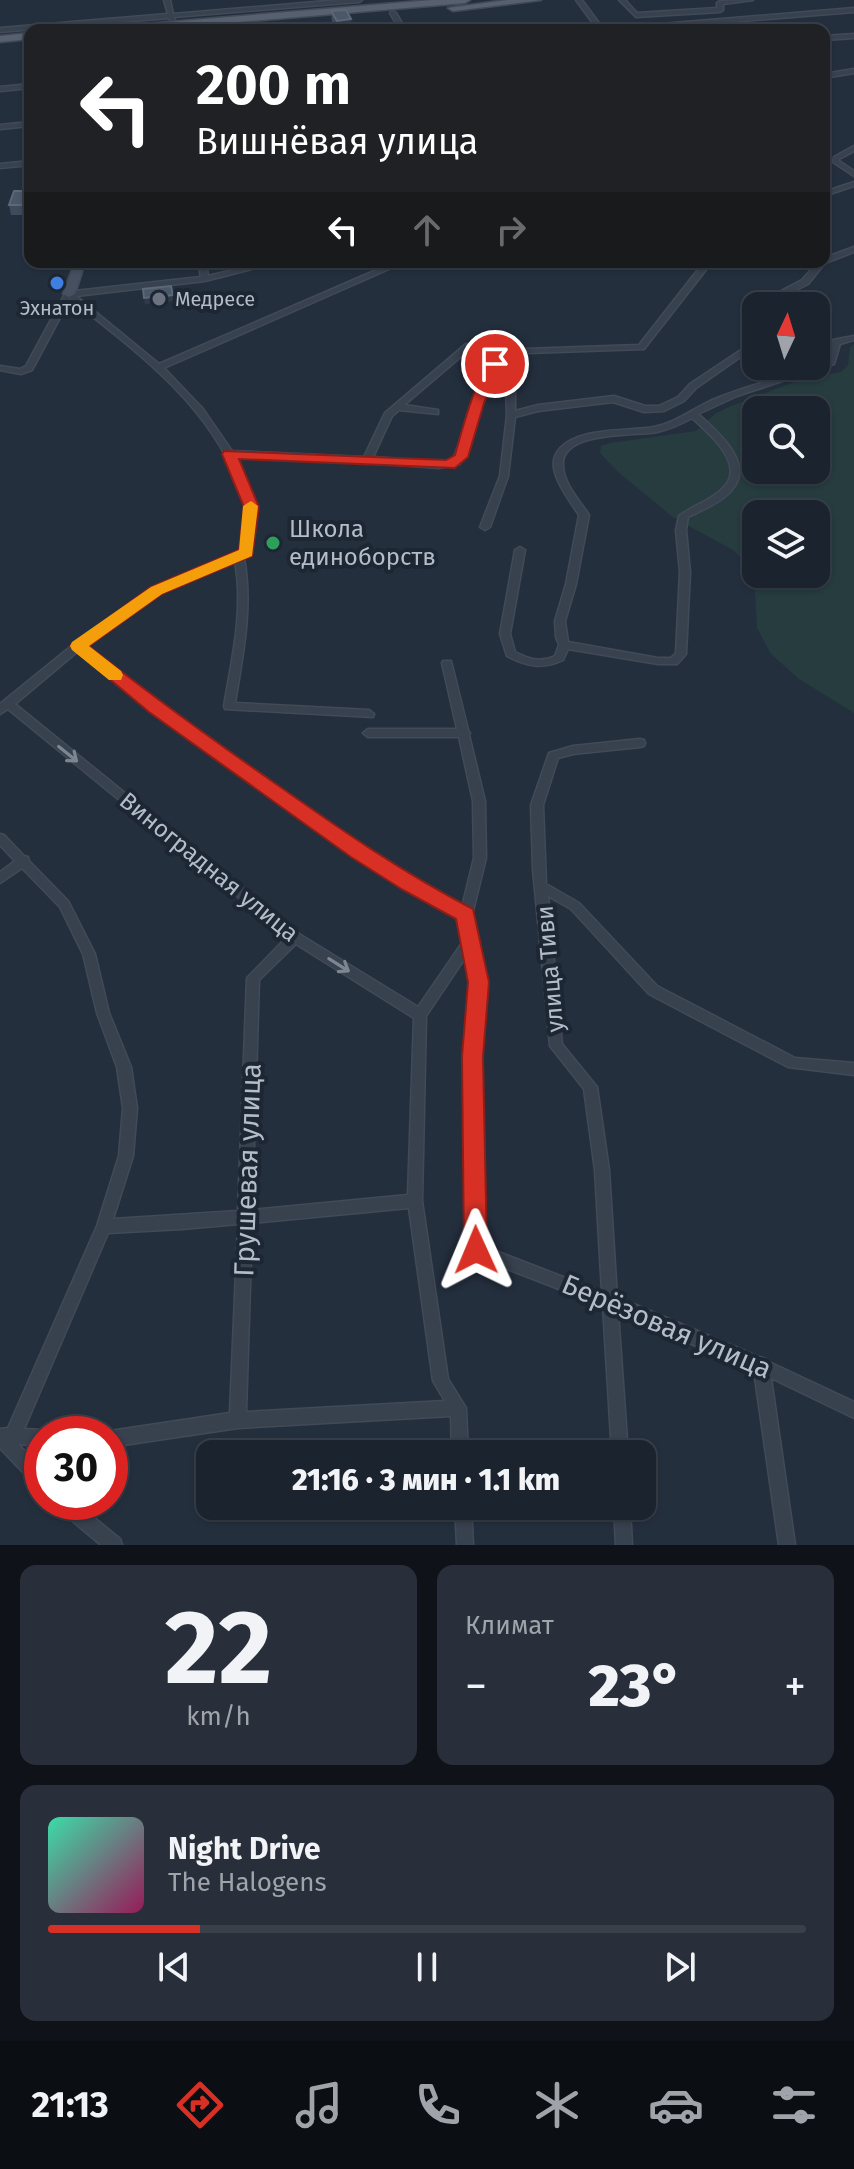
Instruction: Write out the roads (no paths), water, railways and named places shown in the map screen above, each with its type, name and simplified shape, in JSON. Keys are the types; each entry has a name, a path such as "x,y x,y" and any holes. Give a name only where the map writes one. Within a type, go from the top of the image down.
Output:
{"main road":[{"path":"146,24 465,0"},
{"path":"239,24 371,7 393,13 536,0"},
{"path":"0,39 24,37"},
{"path":"0,46 24,44"}],"street":[{"path":"167,0 172,20"},
{"path":"103,24 172,20 314,2 359,0"},
{"path":"579,0 597,24"},
{"path":"622,0 636,15 720,10 720,3 750,0"},
{"path":"685,24 854,10"},
{"path":"393,13 399,24"},
{"path":"0,30 24,29"},
{"path":"830,38 854,36"},
{"path":"830,75 854,71"},
{"path":"0,89 24,87"},
{"path":"0,127 24,125"},
{"path":"854,148 836,158 838,164 854,174"},
{"path":"0,166 24,164"},
{"path":"830,192 854,184"},
{"path":"830,258 854,249"},
{"path":"0,368 21,372 29,368 69,294 78,268"},
{"path":"203,268 205,279"},
{"path":"69,294 205,279 250,268"},
{"path":"160,367 387,268"},
{"path":"367,460 388,415 469,346 524,351 641,347 703,268"},
{"path":"786,292 805,282 817,268"},
{"path":"4,707 78,646 157,591 247,553 251,507 229,454 199,408 160,367 69,294"},
{"path":"520,550 505,634 511,654 528,663 548,664 559,658 564,645 559,634 559,617 571,586 584,515 561,475 558,459 561,452 591,437 659,429 675,423 718,400 831,362 836,342 854,338"},
{"path":"229,454 439,465 457,462 482,392 503,347"},
{"path":"485,527 504,476 511,415 508,404 511,383 524,351"},
{"path":"644,409 670,406 742,352"},
{"path":"511,415 538,408 614,399 675,423"},
{"path":"397,407 435,412"},
{"path":"564,645 658,661 673,662 681,654 685,572 681,530 684,516 728,489 734,481 733,459 724,444 693,414"},
{"path":"239,556 245,579 243,623 229,706 369,714"},
{"path":"78,646 155,708 358,852 409,885 466,915"},
{"path":"447,663 479,801 480,858 466,915 470,941 420,1015 415,1201 441,1381 458,1408 459,1440"},
{"name":"Виноградная улица","path":"4,707 295,937 420,1015"},
{"path":"368,733 465,733"},
{"name":"улица Тиви","path":"619,1440 602,1170 590,1087 556,1046 537,805 553,756 567,749 617,749 640,743"},
{"path":"0,838 64,904 89,954 103,1013 124,1067 130,1108 126,1156 104,1226 4,1436"},
{"path":"0,878 24,860"},
{"path":"543,888 575,906 653,990 793,1063 854,1069"},
{"name":"Грушевая улица","path":"238,1420 253,978 295,937"},
{"name":"Берёзовая улица","path":"470,941 478,982 472,1057 476,1250 612,1300 761,1364 854,1410"},
{"path":"104,1226 174,1226 344,1205 415,1201"},
{"path":"761,1364 787,1545"},
{"path":"128,1436 238,1420 458,1408"},
{"path":"4,1436 24,1437"},
{"path":"4,1436 24,1459"},
{"path":"84,1520 114,1545"},
{"path":"464,1520 465,1545"},
{"path":"623,1520 624,1545"}],"place":[{"name":"Эхнатон","path":"57,283"},
{"name":"Медресе","path":"159,299"},
{"name":"Школа единоборств","path":"273,543"}]}
